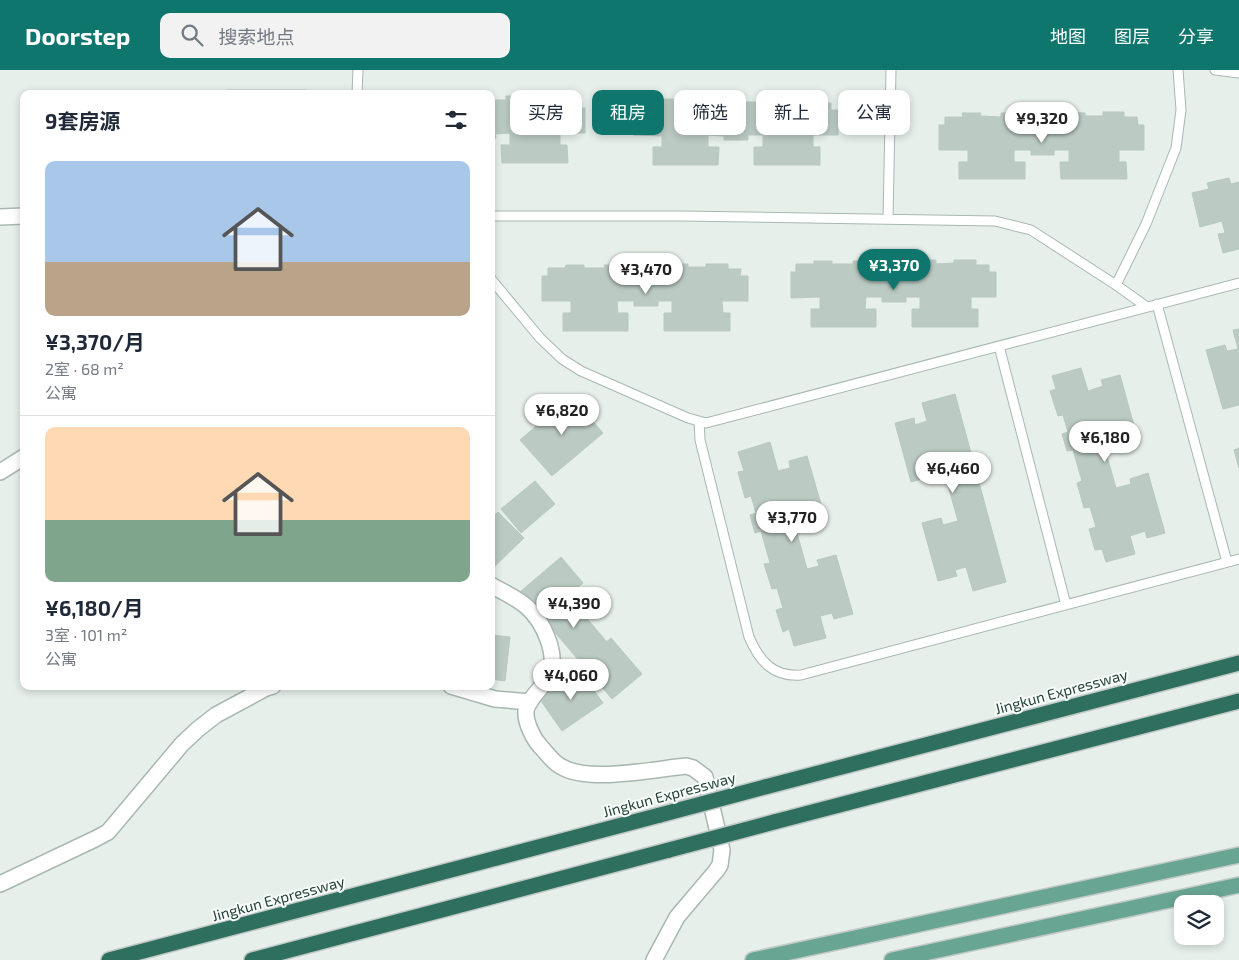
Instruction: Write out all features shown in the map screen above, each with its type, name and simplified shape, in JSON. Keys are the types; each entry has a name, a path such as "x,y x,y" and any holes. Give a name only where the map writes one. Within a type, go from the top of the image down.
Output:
{"highway":[{"name":"Jingkun Expressway","path":"109,960 1239,663"},
{"path":"252,960 1239,701"}],"main road":[{"path":"753,960 1239,855"},
{"path":"892,960 912,958 1239,885"}],"street":[{"path":"0,217 20,216"},
{"path":"0,472 20,460"},
{"path":"495,588 529,609 549,639 552,661 549,675 526,709 526,716 530,730 537,743 558,764 564,769 600,776 686,766 694,768 705,777 722,850 720,865 677,917 654,960"},
{"path":"0,884 108,832 182,744 198,729 216,715 262,690"},
{"path":"465,690 495,699 530,702"}],"lane":[{"path":"357,90 358,70"},
{"path":"888,220 891,70"},
{"path":"1116,285 1146,224 1176,148 1181,110 1178,70"},
{"path":"1215,70 1239,73"},
{"path":"495,216 996,221 1031,230 1152,306 1227,562"},
{"path":"495,284 540,338 562,359 581,371 688,418 706,423 1239,283"},
{"path":"999,346 1066,605"},
{"path":"699,421 700,440 749,637 763,661 774,670 787,676 802,675 1239,559"}],"building":[{"path":"506,96 510,96 510,133 495,134 495,100 506,100"},
{"path":"664,99 674,99 674,135 708,135 708,147 719,147 718,165 653,165 653,147 662,147 662,136 633,135 664,135"},
{"path":"746,102 756,102 756,135 748,135 748,140 724,140 724,136 708,135 746,135"},
{"path":"828,103 831,103 831,110 838,110 838,135 828,135"},
{"path":"582,108 585,108 585,133 582,133"},
{"path":"1065,112 1085,113 1085,116 1103,116 1103,112 1124,112 1124,117 1137,117 1138,125 1144,125 1144,150 1119,150 1119,162 1126,162 1127,179 1061,179 1060,162 1069,162 1069,150 1054,150 1054,155 1031,155 1031,150 1014,150 1014,162 1025,162 1025,179 959,179 959,162 968,162 968,150 939,150 939,125 945,125 945,117 963,117 962,113 981,113 980,116 1001,117 1001,113 1022,113 1021,116 1040,116 1040,125 1047,125 1047,116 1065,116"},
{"path":"510,135 560,135 560,145 567,145 568,163 502,163 501,145 510,145"},
{"path":"763,135 813,135 813,147 820,147 820,165 754,165 754,147 763,147"},
{"path":"1229,178 1231,184 1239,182 1239,249 1223,253 1218,234 1225,233 1222,221 1200,227 1192,193 1209,189 1207,183"},
{"path":"916,260 936,260 936,264 954,263 954,260 976,260 976,265 989,265 989,272 996,272 996,297 971,297 971,309 978,309 978,327 912,327 912,309 920,309 920,297 906,297 906,302 882,302 882,297 866,297 865,309 876,309 876,327 811,327 811,309 820,309 820,297 791,298 791,272 796,272 796,264 814,264 814,261 832,261 832,264 853,264 853,261 873,261 873,264 891,264 891,272 898,272 898,264 916,264"},
{"path":"668,264 688,264 688,267 706,267 706,264 728,264 728,269 741,269 740,276 748,276 748,301 722,301 723,313 730,313 730,331 664,331 664,313 672,313 672,301 658,301 658,306 634,306 634,301 617,301 618,313 628,313 628,331 563,331 563,313 571,313 571,301 542,301 542,276 548,276 548,268 565,268 566,265 584,265 584,268 605,268 604,265 625,265 625,268 643,268 643,276 650,276 650,268 668,268"},
{"path":"1239,329 1239,405 1223,409 1206,350 1225,345 1227,351 1238,349 1233,330"},
{"path":"1081,368 1088,391 1103,386 1101,380 1120,375 1136,433 1118,439 1116,431 1101,435 1116,488 1131,484 1130,479 1148,473 1165,533 1147,538 1145,531 1130,536 1135,554 1106,562 1102,549 1095,550 1089,529 1096,527 1090,507 1084,508 1077,483 1082,481 1073,450 1067,451 1062,434 1068,432 1063,415 1058,416 1050,391 1056,389 1052,376"},
{"path":"955,394 1006,582 973,591 966,567 955,570 957,576 938,581 922,523 941,518 943,525 958,521 943,468 928,472 930,477 911,482 895,423 914,418 915,425 927,421 922,403"},
{"path":"571,396 603,433 552,476 520,440"},
{"path":"770,442 778,471 790,468 789,461 807,456 824,514 805,520 803,512 792,515 807,569 819,566 817,560 836,555 853,614 834,619 832,613 820,616 826,638 794,646 789,629 783,632 776,610 783,608 777,588 772,589 764,564 770,563 761,531 755,533 750,515 756,513 751,496 745,498 738,472 744,471 738,452"},
{"path":"1239,448 1239,468 1234,450"},
{"path":"535,481 555,504 521,533 501,509"},
{"path":"498,512 524,538 495,566 495,515"},
{"path":"561,557 583,583 542,617 520,592"},
{"path":"568,596 606,641 581,663 542,617"},
{"path":"495,635 510,637 505,681 495,680"},
{"path":"611,638 642,674 612,699 581,663"},
{"path":"579,670 603,703 562,731 539,698"}]}
